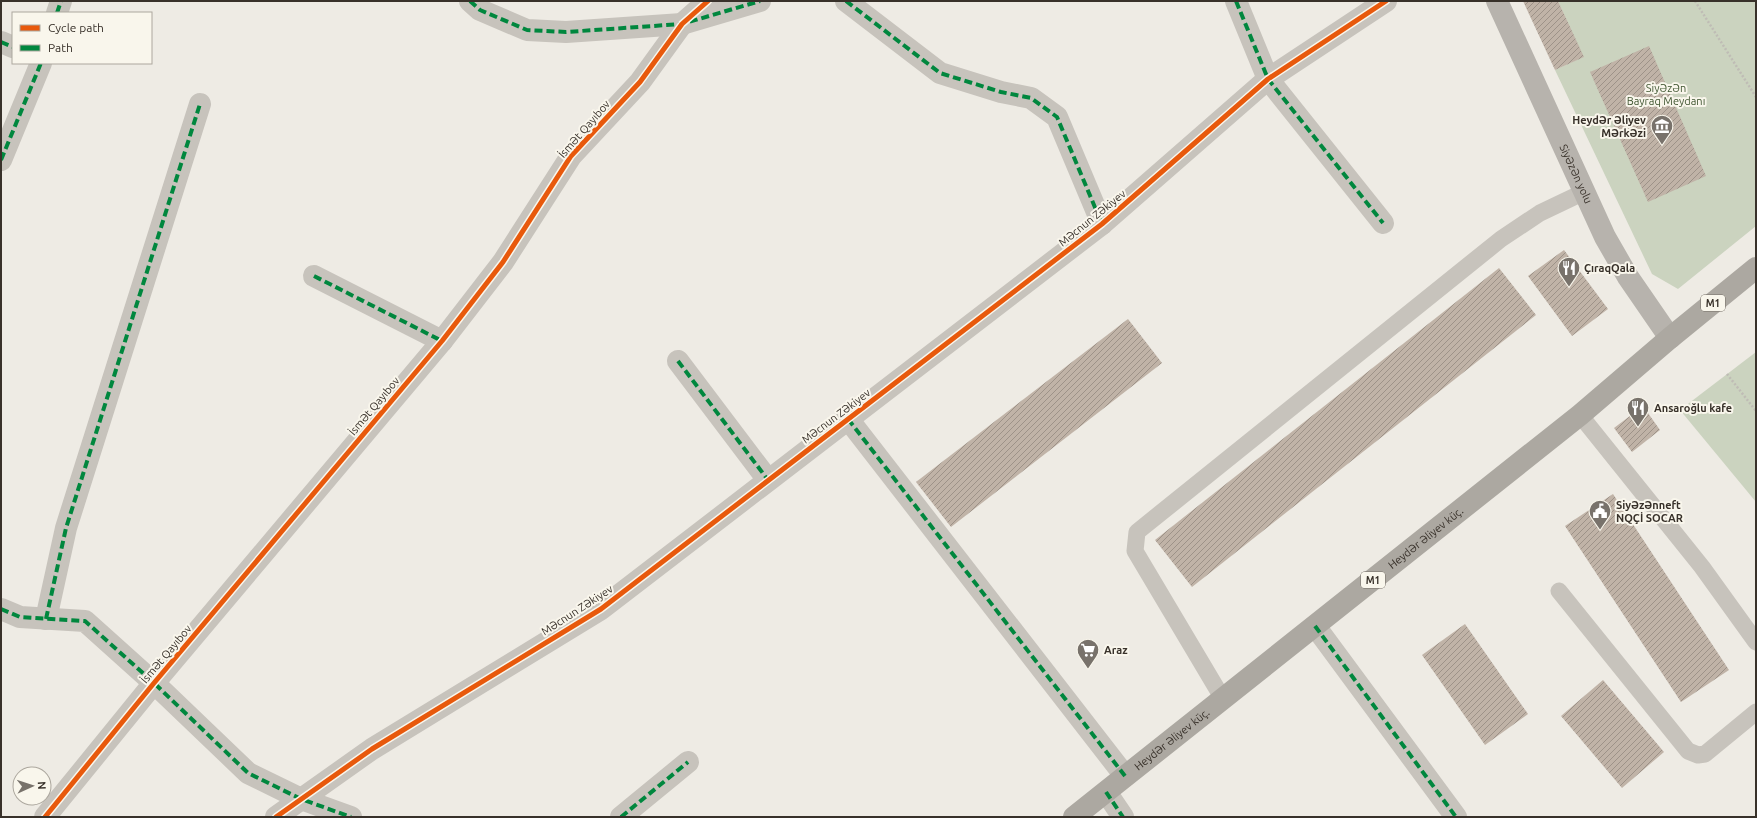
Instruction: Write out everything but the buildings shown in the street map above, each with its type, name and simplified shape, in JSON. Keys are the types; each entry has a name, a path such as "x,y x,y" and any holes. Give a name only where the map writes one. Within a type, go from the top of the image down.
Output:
{"main road":[{"name":"Heydər Əliyev küç.","path":"1074,817 1580,415 1670,338 1756,268"}],"street":[{"path":"57,12 61,1"},
{"path":"470,1 480,10 527,30 566,32 682,24 760,1"},
{"name":"İsmət Qayıbov","path":"45,817 154,683 442,341 503,262 571,156 640,82 682,24 708,1"},
{"path":"846,1 940,73 1001,92 1031,98 1058,117 1102,224"},
{"path":"1236,1 1268,79 1383,223"},
{"name":"Məcnun Zəkiyev","path":"276,817 372,749 601,609 1102,224 1268,79 1386,1"},
{"name":"Siyəzən yolu","path":"1497,1 1605,237 1650,312 1670,338"},
{"path":"1,42 12,47"},
{"path":"1,160 41,64"},
{"path":"46,619 66,528 200,104"},
{"path":"314,276 442,341"},
{"path":"678,361 768,480"},
{"path":"848,419 1125,776"},
{"path":"1,609 20,617 85,621 154,683 248,773 301,799 351,817"},
{"path":"1315,626 1456,817"},
{"path":"621,817 688,762"},
{"path":"1106,792 1123,817"}],"lane":[{"path":"1223,699 1135,551 1137,532 1501,239 1540,213 1584,192"},
{"path":"1580,415 1702,567 1756,642"},
{"path":"1559,591 1688,751 1698,755 1705,754 1756,712"}],"path":[{"path":"1695,1 1756,97"},
{"path":"1727,374 1756,410"}],"green space":[{"name":"Siyəzən Bayraq Meydanı","path":"1558,1 1756,1 1756,226 1678,289 1652,274 1555,70 1583,57"},
{"path":"1756,352 1756,502 1680,410"}],"marked path":[{"path":"57,12 61,1"},
{"path":"470,1 480,10 527,30 566,32 682,24 760,1"},
{"path":"846,1 940,73 1001,92 1031,98 1057,117 1102,224"},
{"path":"1236,1 1268,79 1383,223"},
{"path":"1,42 12,47"},
{"path":"1,160 41,64"},
{"path":"46,619 66,528 200,104"},
{"path":"314,276 442,341"},
{"path":"678,361 768,480"},
{"path":"848,419 1125,776"},
{"path":"1,609 20,617 85,621 154,683 248,773 301,799 351,817"},
{"path":"1315,626 1456,817"},
{"path":"621,817 688,762"},
{"path":"1106,792 1123,817"}],"cycle path":[{"path":"45,817 154,683 442,341 503,262 571,156 640,82 682,24 708,1"},
{"path":"276,817 372,749 601,609 1102,224 1268,79 1386,1"}],"place":[{"name":"Heydər Əliyev Mərkəzi","path":"1662,146"},
{"name":"ÇıraqQala","path":"1569,288"},
{"name":"Ansaroğlu kafe","path":"1638,428"},
{"name":"Siyəzənneft NQÇİ SOCAR","path":"1600,530"},
{"name":"Araz","path":"1088,670"}]}
